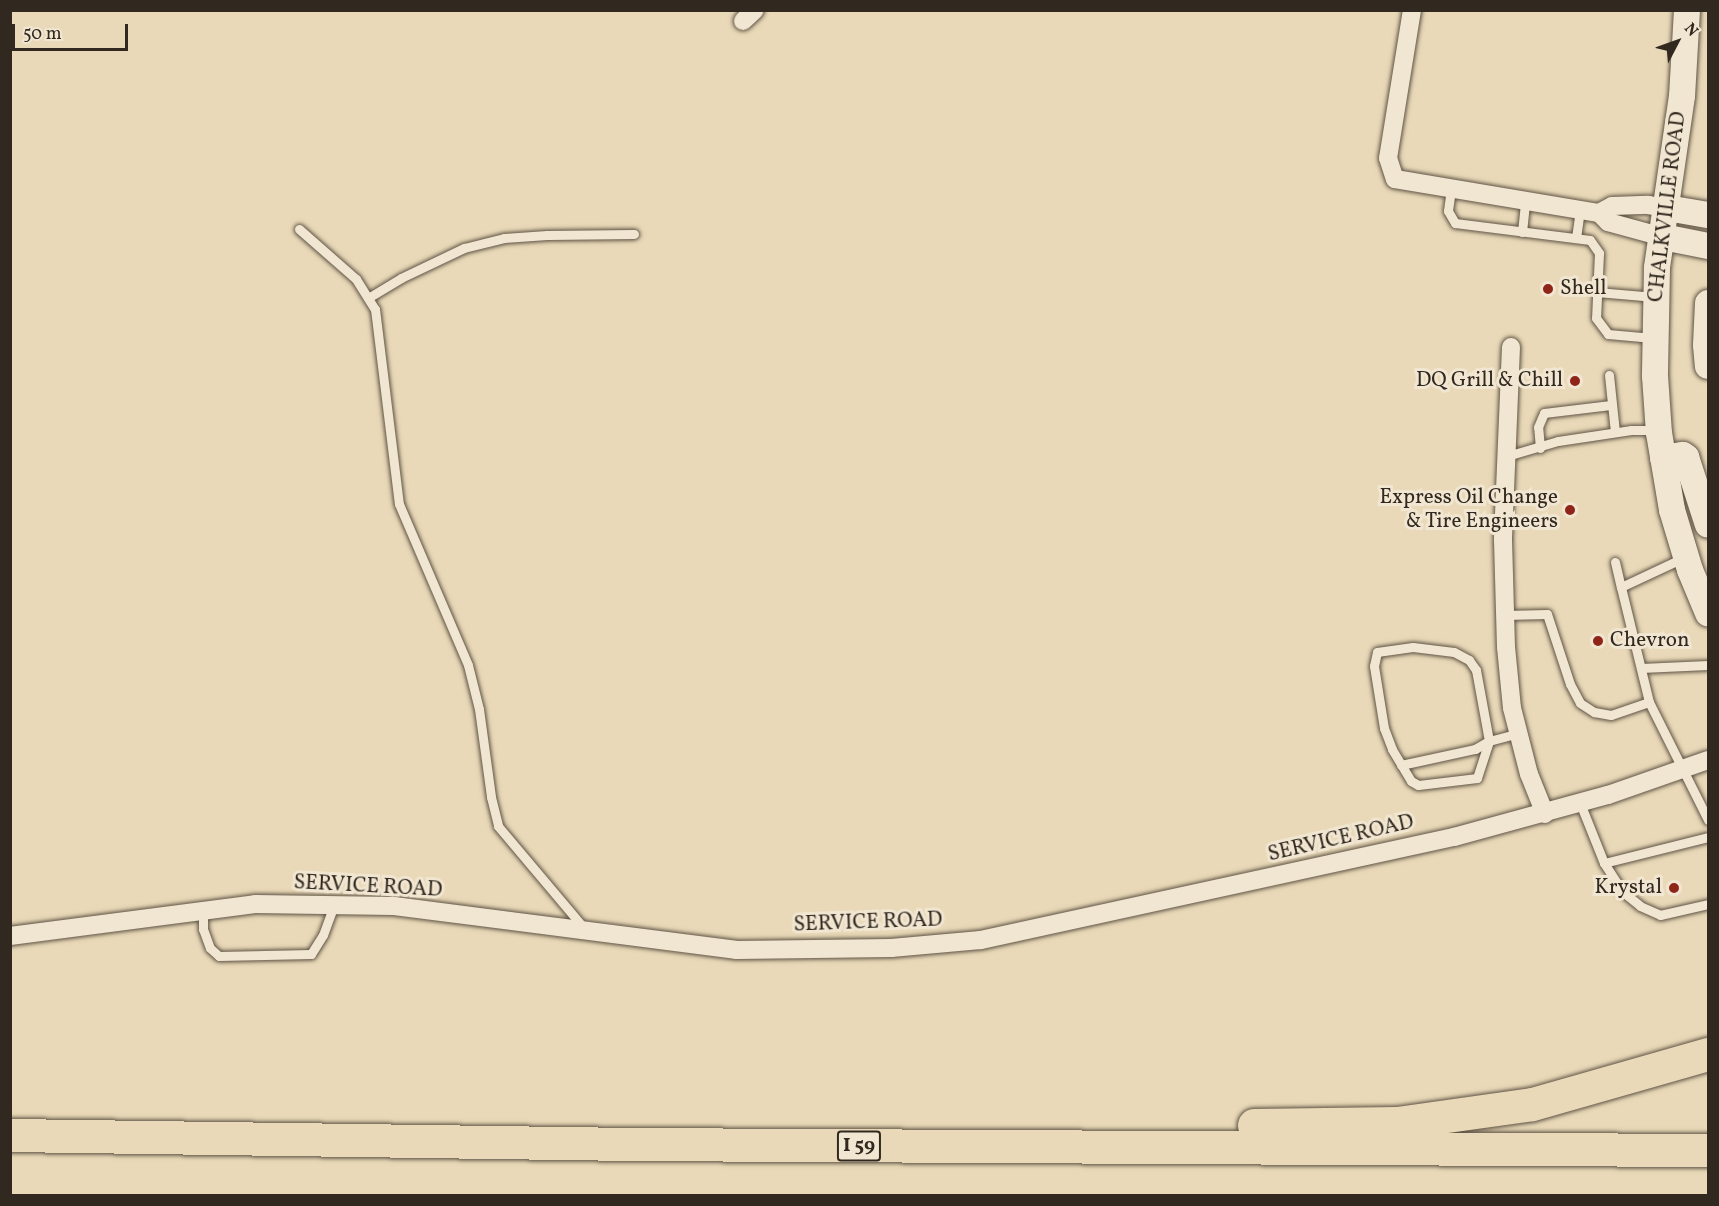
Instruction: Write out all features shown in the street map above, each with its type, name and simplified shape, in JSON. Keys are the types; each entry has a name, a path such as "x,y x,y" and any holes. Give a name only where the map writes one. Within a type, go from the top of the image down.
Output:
{"highway":[{"path":"632,1144 847,1130 1397,1123 1532,1104 1708,1054"},
{"name":"I 59","path":"10,1135 632,1144 1708,1150"}],"main road":[{"name":"CHALKVILLE ROAD","path":"1687,10 1681,106 1656,297 1655,338 1659,430 1672,510 1685,557 1708,613"},
{"path":"1667,208 1708,215"},
{"path":"1663,237 1708,246"},
{"path":"1708,303 1706,345 1708,366"},
{"path":"1663,458 1683,455 1686,457 1708,525"}],"street":[{"path":"1412,10 1388,158 1395,179 1599,213 1608,222 1663,237"},
{"path":"1599,213 1612,206 1648,205 1667,208"},
{"path":"1511,347 1503,540 1505,615 1512,708 1529,774 1545,814"},
{"name":"SERVICE ROAD","path":"10,936 255,904 394,906 737,950 891,948 981,940 1170,900 1545,814 1708,760"}],"lane":[{"path":"1450,189 1448,211 1455,223 1590,240 1599,253 1596,318 1608,334 1655,338"},
{"path":"1522,232 1525,201"},
{"path":"1576,238 1580,210"},
{"path":"299,229 356,279 375,309 399,504 468,665 479,709 491,798 498,826 586,931"},
{"path":"368,298 401,278 464,248 504,238 634,234"},
{"path":"1597,292 1656,297"},
{"path":"1609,375 1615,432"},
{"path":"1540,448 1538,427 1544,413 1611,405"},
{"path":"1507,456 1558,441 1615,432 1659,430"},
{"path":"1621,587 1685,557"},
{"path":"1615,562 1649,702 1708,820"},
{"path":"1505,615 1547,614 1570,684 1580,703 1594,712 1611,715 1649,702"},
{"path":"1413,647 1437,648 1454,652 1469,660 1476,670 1489,741 1477,778 1418,785 1411,781 1384,728 1374,666 1377,652 1413,647"},
{"path":"1641,668 1708,665"},
{"path":"1401,765 1475,749 1489,741 1519,734"},
{"path":"1580,804 1604,863 1623,892 1640,906 1660,915 1708,904"},
{"path":"1604,863 1708,837"},
{"path":"203,910 203,929 210,948 219,956 311,954 323,935 334,905"}],"place":[{"name":"Shell","path":"1548,289"},
{"name":"DQ Grill & Chill","path":"1575,381"},
{"name":"Express Oil Change & Tire Engineers","path":"1570,510"},
{"name":"Chevron","path":"1598,641"},
{"name":"Krystal","path":"1674,888"}]}
